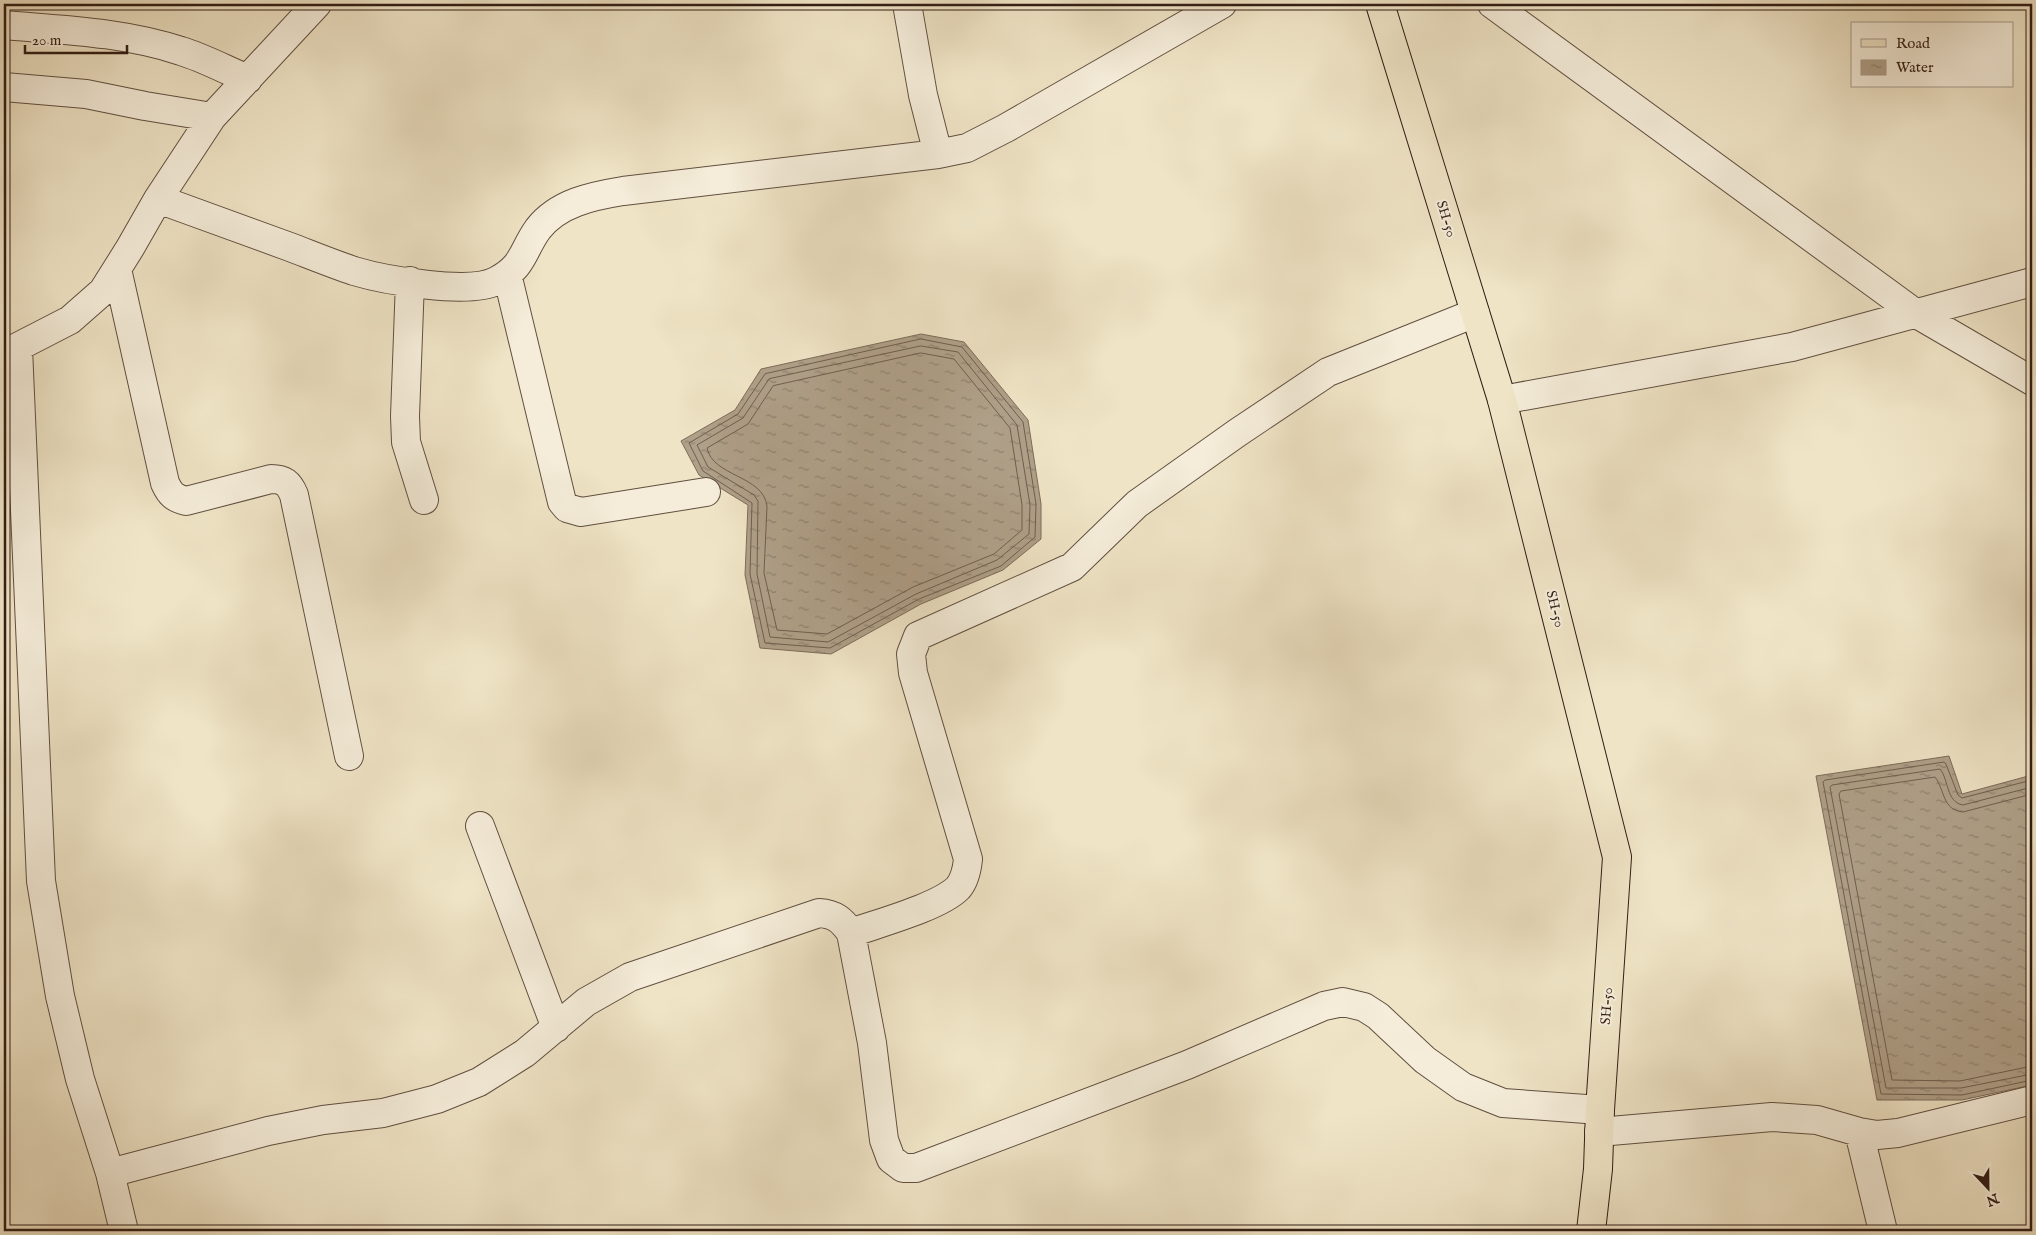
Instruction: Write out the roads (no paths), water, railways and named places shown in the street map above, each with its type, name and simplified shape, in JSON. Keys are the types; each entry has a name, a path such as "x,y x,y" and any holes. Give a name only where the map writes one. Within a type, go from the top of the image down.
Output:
{"main road":[{"name":"SH-50","path":"1380,4 1502,400 1617,857 1599,1121 1598,1168 1591,1231"}],"street":[{"path":"124,1231 110,1174 80,1079 60,996 41,881 11,351 70,320 103,291 158,199 212,117 317,4"},
{"path":"907,4 923,95 938,154"},
{"path":"158,199 356,271 410,282 464,288 495,282 516,268 538,229 553,215 570,204 595,196 623,191 938,154 967,148 1006,128 1222,4"},
{"path":"1492,4 1915,313 2032,381"},
{"path":"4,25 106,34 145,42 182,51 248,79"},
{"path":"4,87 86,94 212,117"},
{"path":"117,269 165,483 169,492 176,498 186,501 271,479 282,479 290,486 294,495 349,756"},
{"path":"507,274 562,502 567,508 581,512 706,492"},
{"path":"410,282 405,416 406,442 424,500"},
{"path":"1502,400 1792,347 2032,282"},
{"path":"852,933 944,899 959,886 966,872 968,859 913,673 912,654 918,636 1072,567 1137,504 1237,433 1328,372 1475,313"},
{"path":"480,826 556,1028"},
{"path":"110,1174 268,1131 323,1120 383,1113 437,1099 479,1082 525,1053 586,1002 630,976 819,913 831,914 844,922 852,933 872,1043 884,1140 891,1159 903,1168 916,1168 1187,1065 1324,1006 1343,1002 1364,1007 1378,1016 1425,1060 1463,1087 1503,1103 1599,1121 1772,1117 1817,1120 1877,1135 1898,1133 2032,1100"},
{"path":"1859,1132 1883,1231"}],"water":[{"path":"921,334 964,342 1028,420 1041,504 1041,539 1003,570 921,604 831,654 760,648 745,575 748,505 699,475 681,441 735,410 761,369"},
{"path":"1949,756 1962,794 2032,775 2032,1085 1962,1100 1877,1100 1816,776"}]}
